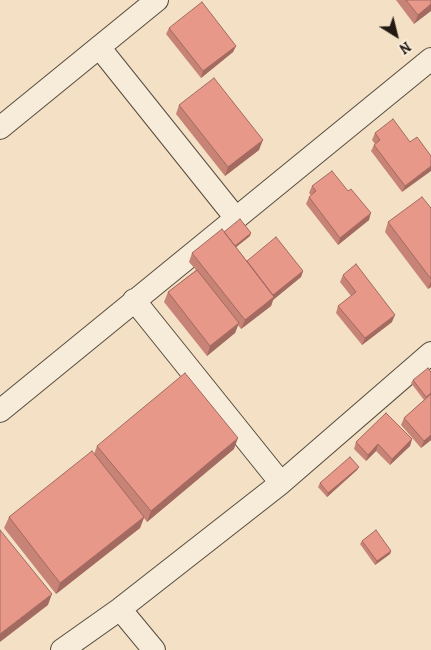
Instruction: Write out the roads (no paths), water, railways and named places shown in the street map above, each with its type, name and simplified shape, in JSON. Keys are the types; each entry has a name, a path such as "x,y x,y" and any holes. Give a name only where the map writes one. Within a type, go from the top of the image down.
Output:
{"street":[{"path":"0,128 157,0"},
{"path":"99,47 235,217"},
{"path":"0,411 235,217 431,59"},
{"path":"134,300 281,482"},
{"path":"62,650 120,608 281,482 431,353"},
{"path":"120,608 154,650"}]}
